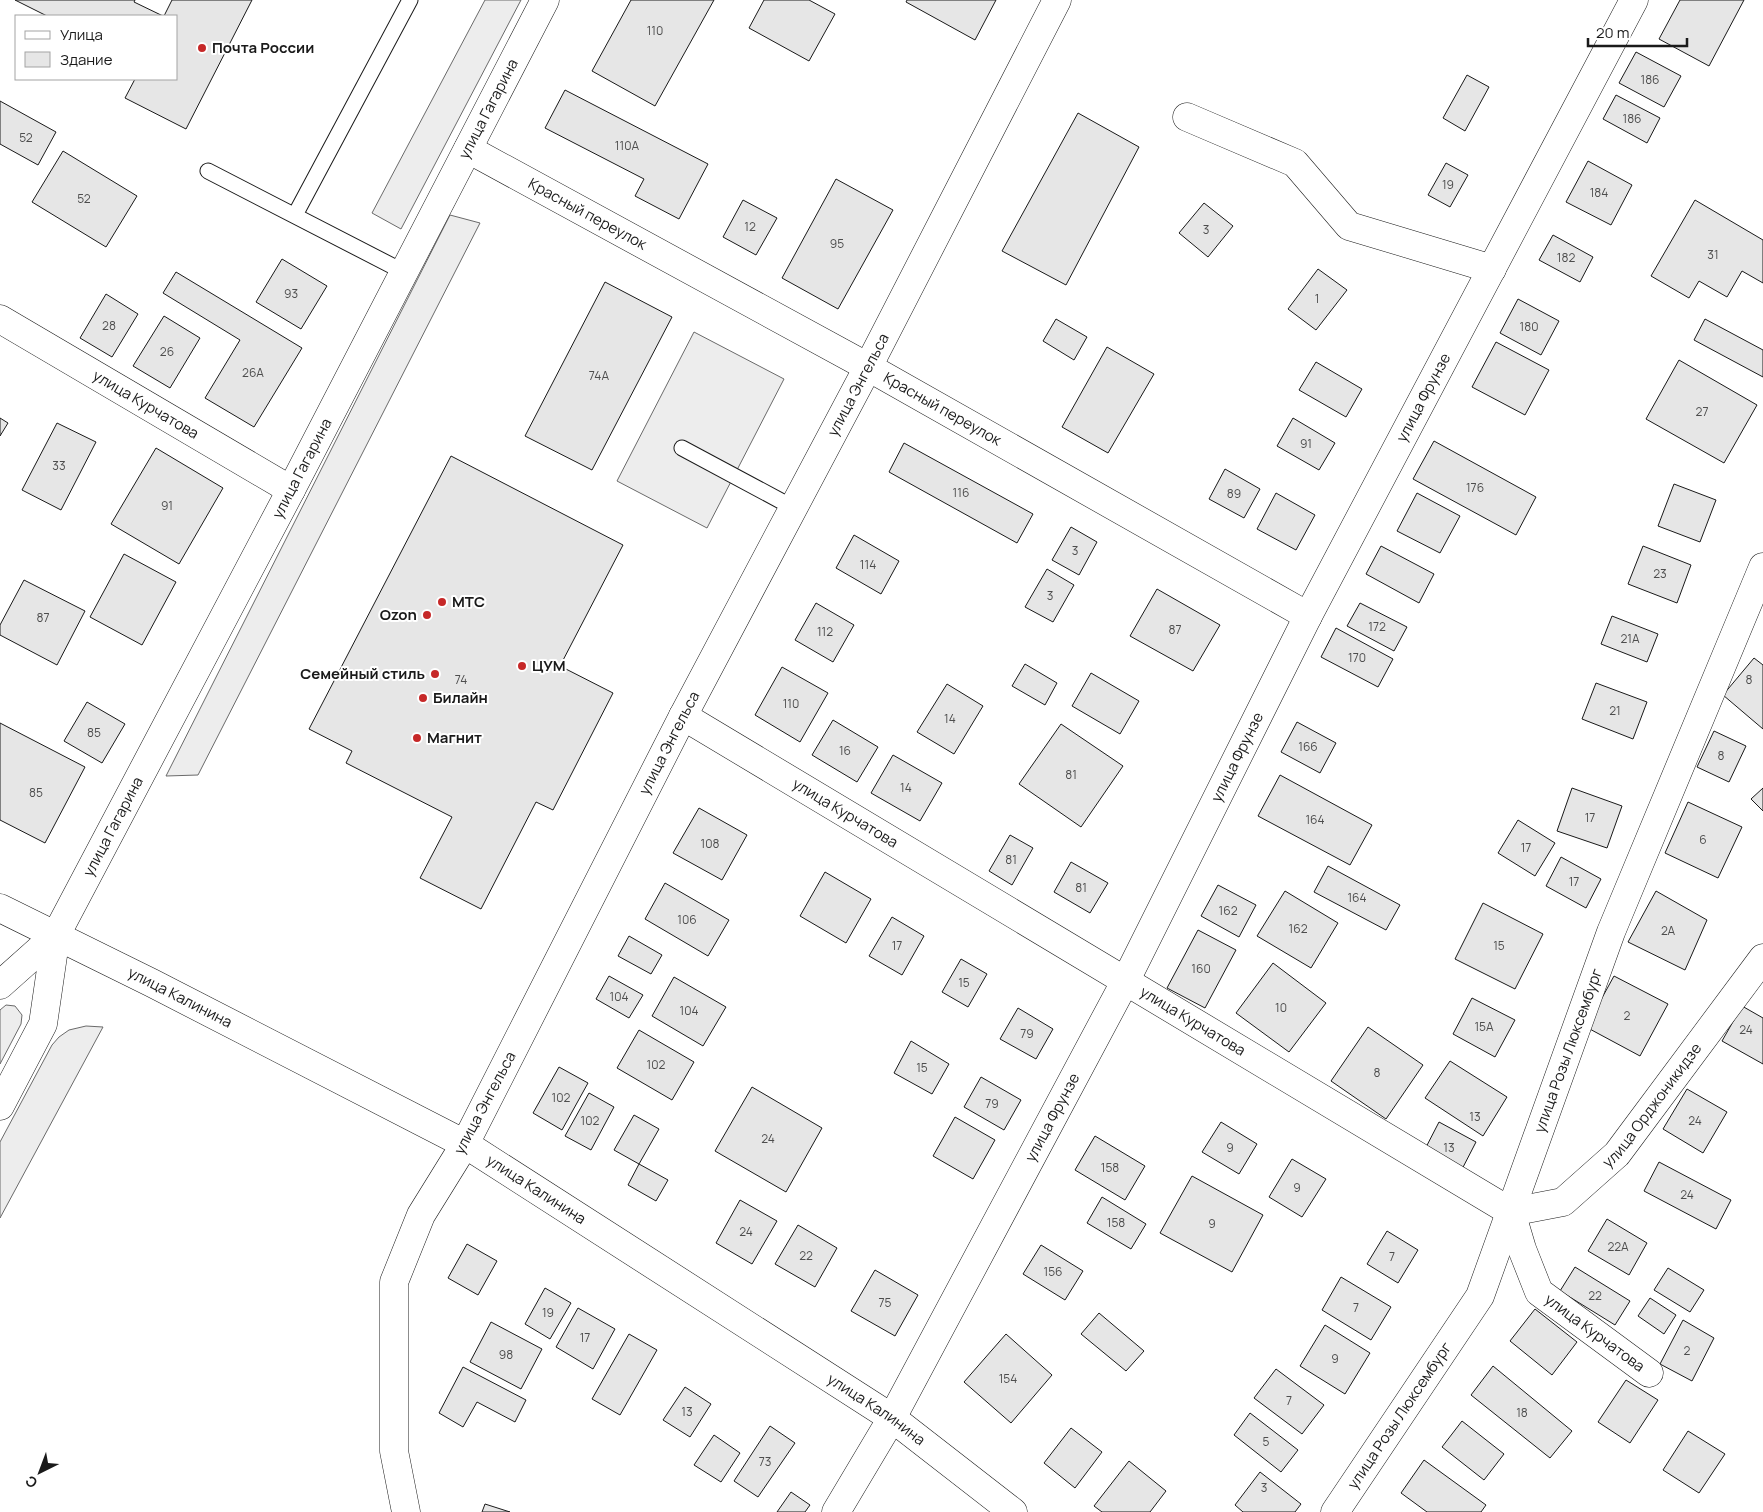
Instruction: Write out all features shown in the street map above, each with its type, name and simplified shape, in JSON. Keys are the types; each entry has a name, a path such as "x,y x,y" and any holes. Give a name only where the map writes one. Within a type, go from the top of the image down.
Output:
{"street":[{"name":"улица Гагарина","path":"0,1106 43,1024 56,935 291,490 545,0"},
{"name":"улица Энгельса","path":"406,1512 394,1451 394,1282 421,1215 464,1144 683,716 868,367 1057,0"},
{"name":"улица Фрунзе","path":"836,1512 892,1418 1126,980 1308,616 1634,0"},
{"path":"1187,117 1295,162 1349,226 1492,269"},
{"name":"Красный переулок","path":"468,149 868,367 1308,616"},
{"name":"улица Курчатова","path":"0,319 291,490"},
{"name":"улица Розы Люксембург","path":"1335,1512 1480,1296 1610,932 1763,567"},
{"name":"улица Курчатова","path":"683,716 1511,1212 1522,1249 1539,1292 1648,1374"},
{"name":"улица Калинина","path":"0,908 464,1144 892,1418 1013,1512"},
{"name":"улица Гагарина","path":"0,985 56,935"},
{"name":"улица Орджоникидзе","path":"1511,1212 1563,1202 1617,1154 1763,958"}],"lane":[{"path":"295,216 410,0"},
{"path":"208,171 404,272"},
{"path":"682,448 794,508"}],"shaded area":[{"path":"485,0 521,0 401,229 372,213"},
{"path":"450,215 480,223 198,775 166,776"},
{"path":"694,332 784,379 707,528 617,481"},
{"path":"6,1005 15,1006 22,1015 21,1024 0,1064 0,1010"},
{"path":"86,1026 103,1027 0,1218 0,1142 52,1045 69,1030"}],"building":[{"path":"15,0 135,0 134,2 161,15 45,15"},
{"name":"Почта России","path":"172,0 252,0 186,129 125,98 134,80 178,80 178,15 164,15"},
{"path":"631,0 714,0 655,106 592,71"},
{"path":"764,0 809,0 835,14 809,61 749,28"},
{"path":"907,0 996,0 975,40 906,2"},
{"path":"1680,0 1744,0 1709,66 1659,39"},
{"path":"1636,52 1681,76 1664,107 1619,83"},
{"path":"1467,75 1489,87 1465,131 1443,118"},
{"path":"565,90 708,164 679,219 635,196 644,179 545,128"},
{"path":"1616,95 1660,118 1647,143 1603,119"},
{"path":"0,101 56,132 38,165 0,144"},
{"path":"1078,113 1139,147 1066,285 1002,251"},
{"path":"63,151 137,196 106,247 32,202"},
{"path":"1588,161 1632,185 1611,225 1566,202"},
{"path":"1446,163 1468,175 1450,207 1428,195"},
{"path":"836,179 893,210 838,309 782,278"},
{"path":"743,200 777,218 756,255 723,237"},
{"path":"1695,200 1763,240 1763,283 1742,271 1727,297 1699,281 1689,298 1651,276"},
{"path":"1204,203 1233,226 1208,257 1179,233"},
{"path":"1553,235 1593,257 1580,282 1539,260"},
{"path":"282,259 327,286 301,329 256,302"},
{"path":"1318,269 1347,290 1316,330 1288,309"},
{"path":"176,272 302,348 254,427 205,398 240,340 163,293"},
{"path":"605,282 672,317 592,470 525,436"},
{"path":"106,294 138,314 112,357 80,338"},
{"path":"1518,299 1559,321 1541,355 1500,333"},
{"path":"164,316 200,338 170,388 133,366"},
{"path":"1056,319 1087,337 1074,360 1043,341"},
{"path":"1705,319 1763,350 1763,377 1694,340"},
{"path":"1496,342 1549,370 1525,415 1472,387"},
{"path":"1107,347 1154,374 1108,453 1062,427"},
{"path":"1679,360 1757,405 1724,463 1646,419"},
{"path":"1316,362 1362,389 1346,417 1299,390"},
{"path":"0,418 8,423 0,436"},
{"path":"1293,418 1335,443 1319,470 1277,446"},
{"path":"57,423 96,442 61,510 22,490"},
{"path":"1434,441 1536,497 1516,535 1413,479"},
{"path":"904,443 1033,514 1017,543 889,472"},
{"path":"156,448 223,488 179,564 111,524"},
{"path":"451,456 623,545 560,666 613,693 553,810 536,802 481,909 420,878 452,817 346,763 352,751 309,729"},
{"path":"1225,469 1260,489 1244,518 1209,499"},
{"path":"1674,484 1716,500 1700,542 1658,526"},
{"path":"1276,493 1315,515 1296,550 1257,529"},
{"path":"1417,493 1460,516 1440,553 1397,531"},
{"path":"1071,527 1097,542 1079,575 1052,560"},
{"path":"854,535 899,561 881,594 836,568"},
{"path":"1381,546 1434,574 1419,603 1366,574"},
{"path":"1643,546 1691,565 1677,603 1628,584"},
{"path":"124,554 176,582 142,645 90,617"},
{"path":"1047,569 1074,585 1053,622 1025,607"},
{"path":"24,580 85,611 57,665 0,635 0,625"},
{"path":"1157,589 1220,625 1193,671 1130,636"},
{"path":"816,603 854,625 833,662 795,640"},
{"path":"1360,603 1407,627 1394,651 1347,626"},
{"path":"1612,616 1658,634 1647,662 1601,644"},
{"path":"1336,628 1393,659 1378,687 1321,657"},
{"path":"1754,658 1763,665 1763,729 1723,695"},
{"path":"1025,664 1057,683 1045,705 1012,686"},
{"path":"782,667 828,693 800,742 755,715"},
{"path":"1091,673 1139,701 1120,734 1072,706"},
{"path":"1596,683 1647,702 1633,739 1582,719"},
{"path":"947,684 983,706 954,754 917,732"},
{"path":"87,702 125,724 102,763 64,741"},
{"path":"833,720 878,747 857,782 812,755"},
{"path":"1297,722 1336,743 1320,773 1281,752"},
{"path":"0,723 85,767 45,843 0,820"},
{"path":"1061,724 1123,766 1081,827 1019,784"},
{"path":"1714,731 1746,746 1729,782 1697,767"},
{"path":"893,755 942,783 920,821 871,793"},
{"path":"1280,775 1372,825 1350,865 1258,816"},
{"path":"1572,788 1622,806 1607,848 1557,831"},
{"path":"1763,788 1763,811 1751,799"},
{"path":"1688,802 1742,827 1718,878 1665,853"},
{"path":"699,808 747,835 722,880 673,853"},
{"path":"1518,820 1555,843 1535,876 1498,853"},
{"path":"1010,835 1033,848 1012,885 989,871"},
{"path":"1561,857 1601,879 1586,908 1546,886"},
{"path":"1071,862 1108,883 1090,913 1054,892"},
{"path":"1328,866 1400,905 1386,930 1314,892"},
{"path":"825,872 871,899 846,943 800,916"},
{"path":"665,883 729,920 708,956 645,919"},
{"path":"1218,885 1256,905 1239,937 1201,916"},
{"path":"1285,891 1338,923 1311,968 1257,936"},
{"path":"1656,891 1707,920 1685,970 1628,942"},
{"path":"1483,903 1543,934 1515,989 1455,959"},
{"path":"892,917 924,936 902,975 869,956"},
{"path":"1198,930 1236,950 1205,1008 1167,988"},
{"path":"629,936 662,955 651,974 618,956"},
{"path":"961,959 987,974 968,1007 942,992"},
{"path":"1273,963 1326,1003 1289,1052 1236,1013"},
{"path":"609,976 643,995 629,1018 596,999"},
{"path":"1614,976 1668,1004 1640,1056 1586,1027"},
{"path":"674,977 726,1007 703,1046 652,1016"},
{"path":"1472,998 1515,1020 1495,1057 1453,1034"},
{"path":"1742,1006 1763,1018 1763,1064 1722,1041"},
{"path":"1018,1008 1053,1029 1036,1059 1000,1039"},
{"path":"1368,1027 1423,1065 1386,1119 1331,1081"},
{"path":"639,1030 694,1062 672,1100 617,1068"},
{"path":"911,1041 949,1064 932,1094 894,1073"},
{"path":"1450,1061 1507,1097 1483,1136 1425,1098"},
{"path":"559,1067 588,1083 562,1130 533,1113"},
{"path":"981,1077 1021,1100 1004,1130 964,1107"},
{"path":"752,1087 822,1128 786,1192 715,1151"},
{"path":"1687,1089 1727,1112 1703,1153 1663,1129"},
{"path":"589,1093 614,1107 591,1150 565,1136"},
{"path":"634,1115 659,1129 639,1164 614,1150"},
{"path":"955,1117 995,1140 973,1179 933,1156"},
{"path":"1221,1122 1257,1144 1239,1174 1202,1152"},
{"path":"1439,1122 1476,1142 1459,1175 1422,1155"},
{"path":"1095,1136 1145,1166 1125,1200 1075,1170"},
{"path":"1292,1159 1326,1179 1302,1217 1269,1197"},
{"path":"1659,1162 1731,1200 1716,1229 1644,1191"},
{"path":"639,1164 668,1180 656,1201 628,1185"},
{"path":"1192,1176 1263,1215 1232,1272 1160,1233"},
{"path":"1102,1197 1146,1224 1131,1249 1087,1223"},
{"path":"740,1200 777,1221 752,1264 716,1243"},
{"path":"1607,1219 1647,1243 1629,1275 1588,1251"},
{"path":"798,1225 837,1248 815,1287 775,1264"},
{"path":"1387,1231 1418,1250 1398,1283 1367,1264"},
{"path":"467,1244 497,1261 478,1295 448,1278"},
{"path":"1041,1245 1083,1271 1065,1300 1023,1274"},
{"path":"1575,1267 1630,1301 1615,1325 1560,1291"},
{"path":"1668,1268 1704,1290 1690,1312 1654,1290"},
{"path":"875,1270 918,1295 895,1336 851,1311"},
{"path":"1341,1277 1391,1307 1371,1340 1322,1310"},
{"path":"545,1288 571,1303 550,1339 525,1324"},
{"path":"1650,1298 1676,1315 1664,1334 1638,1316"},
{"path":"578,1308 615,1329 593,1369 556,1347"},
{"path":"1535,1309 1577,1342 1552,1375 1510,1341"},
{"path":"1099,1313 1144,1351 1126,1371 1081,1334"},
{"path":"1683,1320 1714,1338 1692,1381 1660,1364"},
{"path":"491,1322 542,1349 521,1389 470,1362"},
{"path":"1325,1325 1370,1353 1345,1394 1300,1366"},
{"path":"629,1334 657,1350 620,1415 592,1399"},
{"path":"1006,1334 1052,1375 1011,1423 964,1382"},
{"path":"1493,1366 1572,1431 1550,1458 1471,1395"},
{"path":"463,1367 526,1400 515,1422 477,1402 463,1427 439,1413"},
{"path":"1276,1369 1324,1405 1302,1434 1254,1398"},
{"path":"1626,1380 1658,1400 1630,1443 1598,1422"},
{"path":"685,1387 711,1404 690,1437 663,1420"},
{"path":"1250,1413 1298,1450 1281,1472 1234,1435"},
{"path":"1462,1421 1504,1454 1484,1480 1442,1447"},
{"path":"770,1426 795,1443 758,1497 734,1481"},
{"path":"1071,1428 1102,1452 1075,1488 1044,1463"},
{"path":"1688,1431 1725,1454 1699,1493 1663,1470"},
{"path":"714,1435 740,1453 721,1482 694,1465"},
{"path":"1424,1460 1486,1505 1481,1512 1427,1512 1401,1493"},
{"path":"1129,1461 1166,1491 1150,1512 1102,1512 1094,1506"},
{"path":"1260,1472 1301,1504 1295,1512 1243,1512 1235,1505"},
{"path":"791,1492 810,1505 805,1512 777,1512"},
{"path":"485,1504 510,1512 482,1512"}],"place":[{"name":"Почта России","path":"202,48"},
{"name":"МТС","path":"442,602"},
{"name":"Ozon","path":"427,615"},
{"name":"ЦУМ","path":"522,666"},
{"name":"Семейный стиль","path":"435,674"},
{"name":"Билайн","path":"423,698"},
{"name":"Магнит","path":"417,738"}]}
